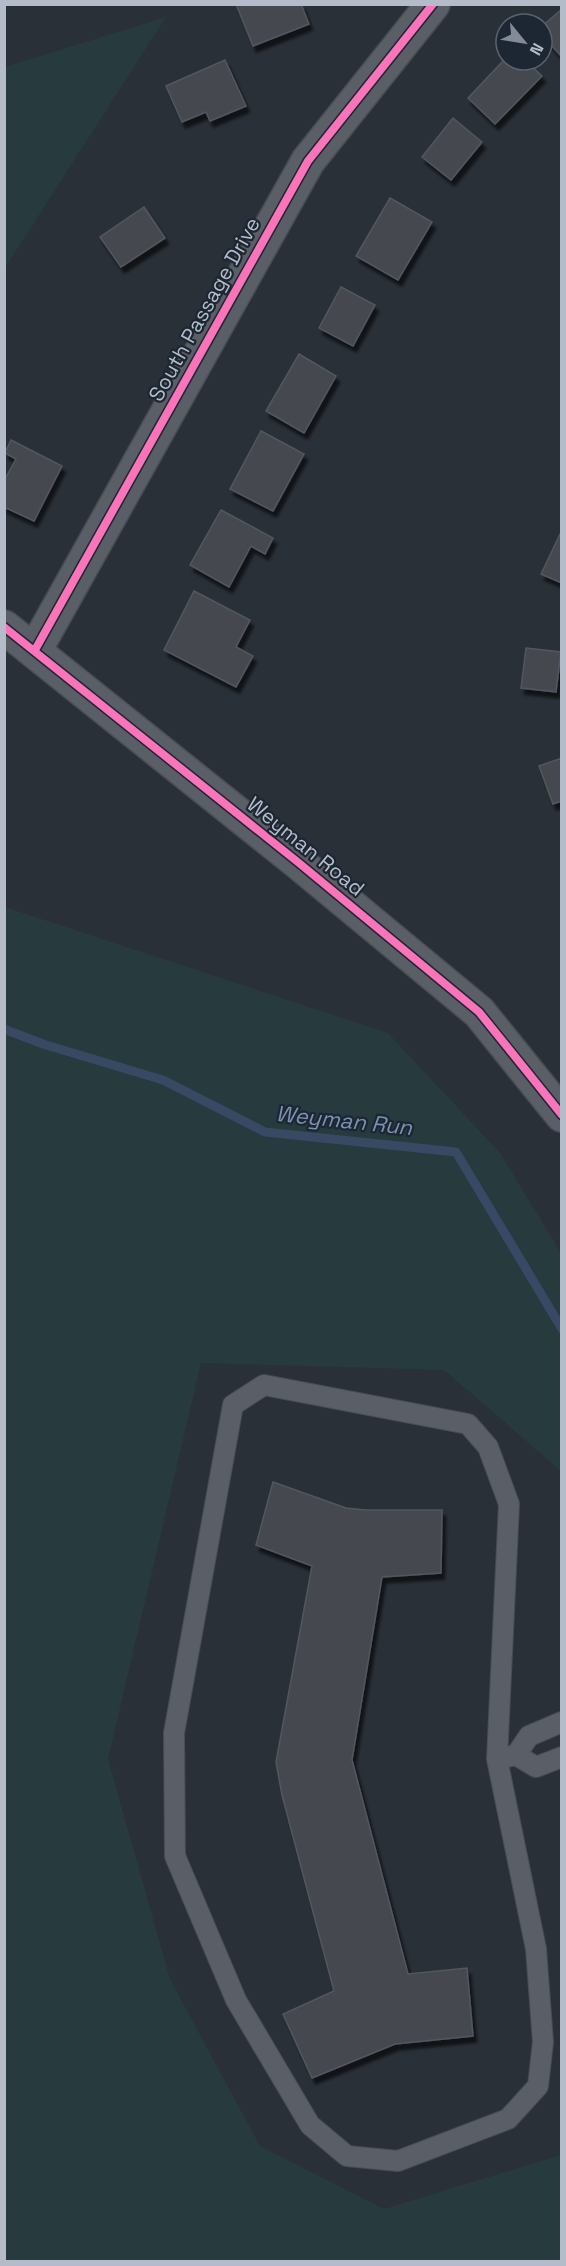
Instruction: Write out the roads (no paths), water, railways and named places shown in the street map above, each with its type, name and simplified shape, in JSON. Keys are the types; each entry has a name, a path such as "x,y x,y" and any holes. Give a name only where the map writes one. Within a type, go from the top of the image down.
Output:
{"street":[{"name":"South Passage Drive","path":"34,650 308,161 433,4"},
{"name":"Weyman Road","path":"4,627 299,863 479,1012 561,1116"}],"lane":[{"path":"264,1385 468,1424 488,1447 509,1504 506,1757 536,1949 543,2042 538,2086 508,2119 399,2161 347,2156 310,2125 236,2000 175,1856 174,1733 233,1405 264,1385"},
{"path":"506,1757 529,1736 561,1722"},
{"path":"506,1757 536,1767 561,1757"}],"waterway":[{"name":"Weyman Run","path":"4,1029 43,1044 163,1080 265,1132 456,1152 562,1329"}]}
